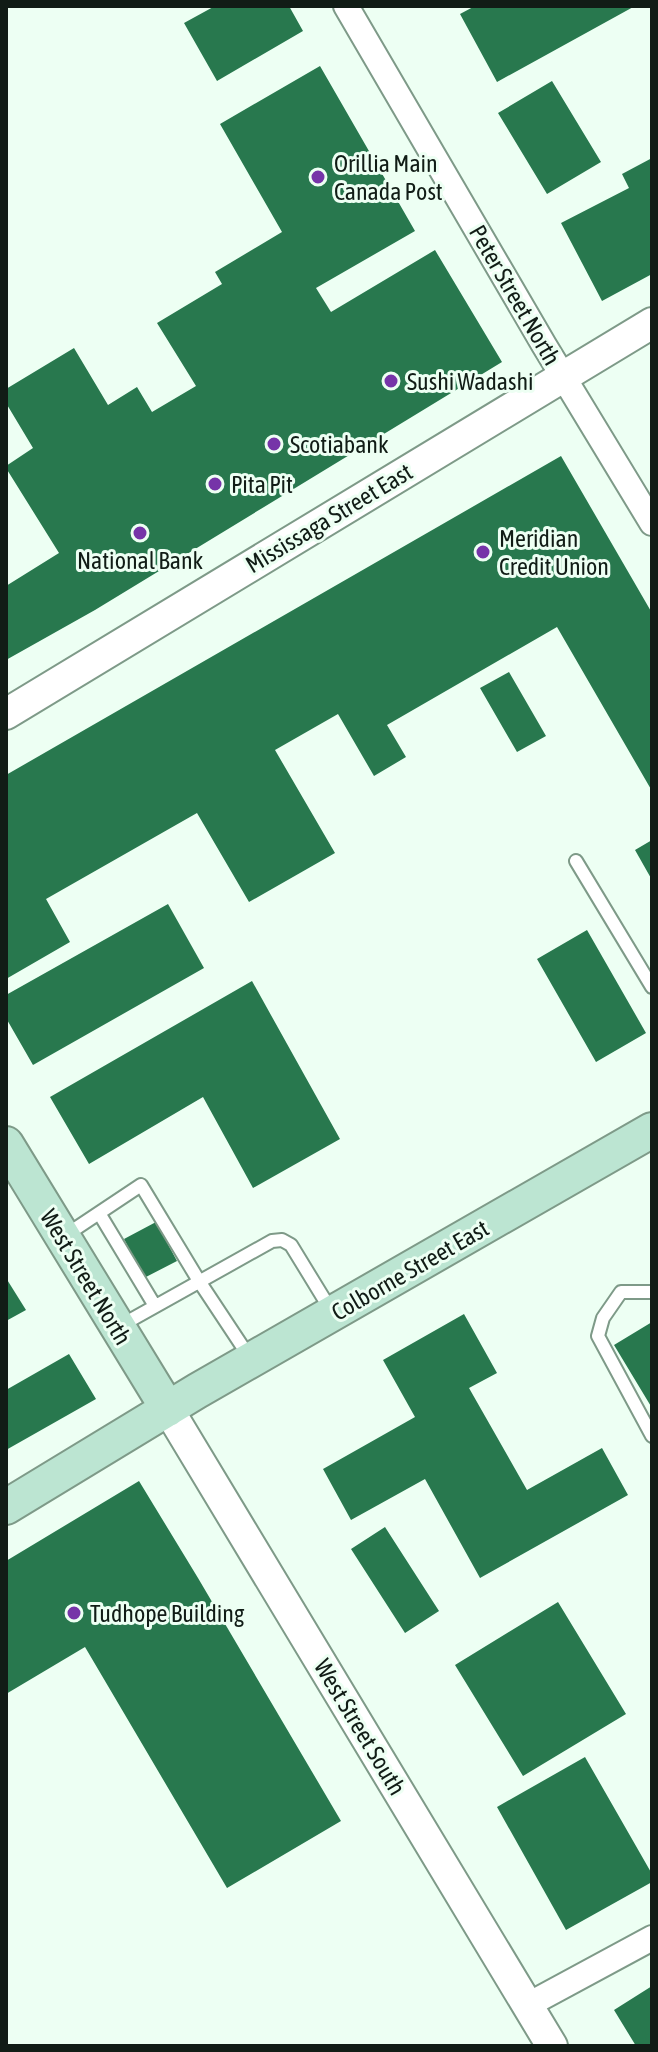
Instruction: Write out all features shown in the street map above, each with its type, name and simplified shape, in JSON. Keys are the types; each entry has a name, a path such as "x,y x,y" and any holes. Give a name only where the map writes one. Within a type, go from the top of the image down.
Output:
{"main road":[{"name":"Colborne Street East","path":"6,1507 168,1409 652,1130"},
{"name":"West Street North","path":"6,1144 168,1409"}],"street":[{"name":"Peter Street North","path":"346,6 652,523"},
{"name":"Mississaga Street East","path":"6,714 652,323"},
{"name":"West Street South","path":"168,1409 552,2046"},
{"path":"528,2005 652,1938"}],"lane":[{"path":"576,861 652,987"},
{"path":"62,1237 141,1185 251,1361"},
{"path":"99,1213 155,1306"},
{"path":"117,1328 272,1241 282,1240 291,1245 333,1314"},
{"path":"652,1292 621,1292 603,1318 598,1336 652,1436"}],"building":[{"path":"215,6 289,6 303,31 217,81 184,23"},
{"path":"475,6 635,6 497,82 460,14"},
{"path":"320,66 415,231 316,288 331,312 435,250 502,362 95,610 6,660 6,586 59,553 6,468 33,448 6,403 6,389 74,348 108,405 137,387 152,412 196,386 157,323 222,284 215,272 282,232 220,124"},
{"path":"552,81 601,162 547,194 498,113"},
{"path":"652,158 652,274 602,301 561,223 629,188 622,174"},
{"path":"561,456 652,613 652,791 557,627 387,725 406,757 374,776 338,714 275,750 335,853 249,902 197,813 46,899 70,942 6,979 6,775"},
{"path":"509,672 546,736 517,752 480,688"},
{"path":"652,840 652,880 635,850"},
{"path":"168,904 204,968 33,1065 6,1018 6,995"},
{"path":"587,930 646,1033 596,1062 537,959"},
{"path":"252,981 340,1139 253,1188 203,1097 89,1164 50,1097"},
{"path":"156,1222 177,1261 144,1278 124,1239"},
{"path":"6,1278 26,1310 6,1321"},
{"path":"464,1314 497,1373 469,1388 527,1490 602,1448 628,1495 480,1578 425,1479 351,1520 323,1469 415,1417 383,1360"},
{"path":"652,1322 652,1408 614,1345"},
{"path":"69,1354 96,1399 6,1450 6,1390"},
{"path":"139,1481 341,1821 227,1888 85,1647 6,1694 6,1561"},
{"path":"385,1527 439,1611 405,1633 351,1549"},
{"path":"558,1602 626,1714 523,1776 455,1665"},
{"path":"585,1757 652,1874 652,1882 566,1930 497,1807"},
{"path":"652,1986 652,2046 636,2046 614,2010"}],"place":[{"name":"Orillia Main Canada Post","path":"318,177"},
{"name":"Sushi Wadashi","path":"391,381"},
{"name":"Scotiabank","path":"274,444"},
{"name":"Pita Pit","path":"215,484"},
{"name":"National Bank","path":"140,533"},
{"name":"Meridian Credit Union","path":"483,552"},
{"name":"Tudhope Building","path":"74,1613"}]}
